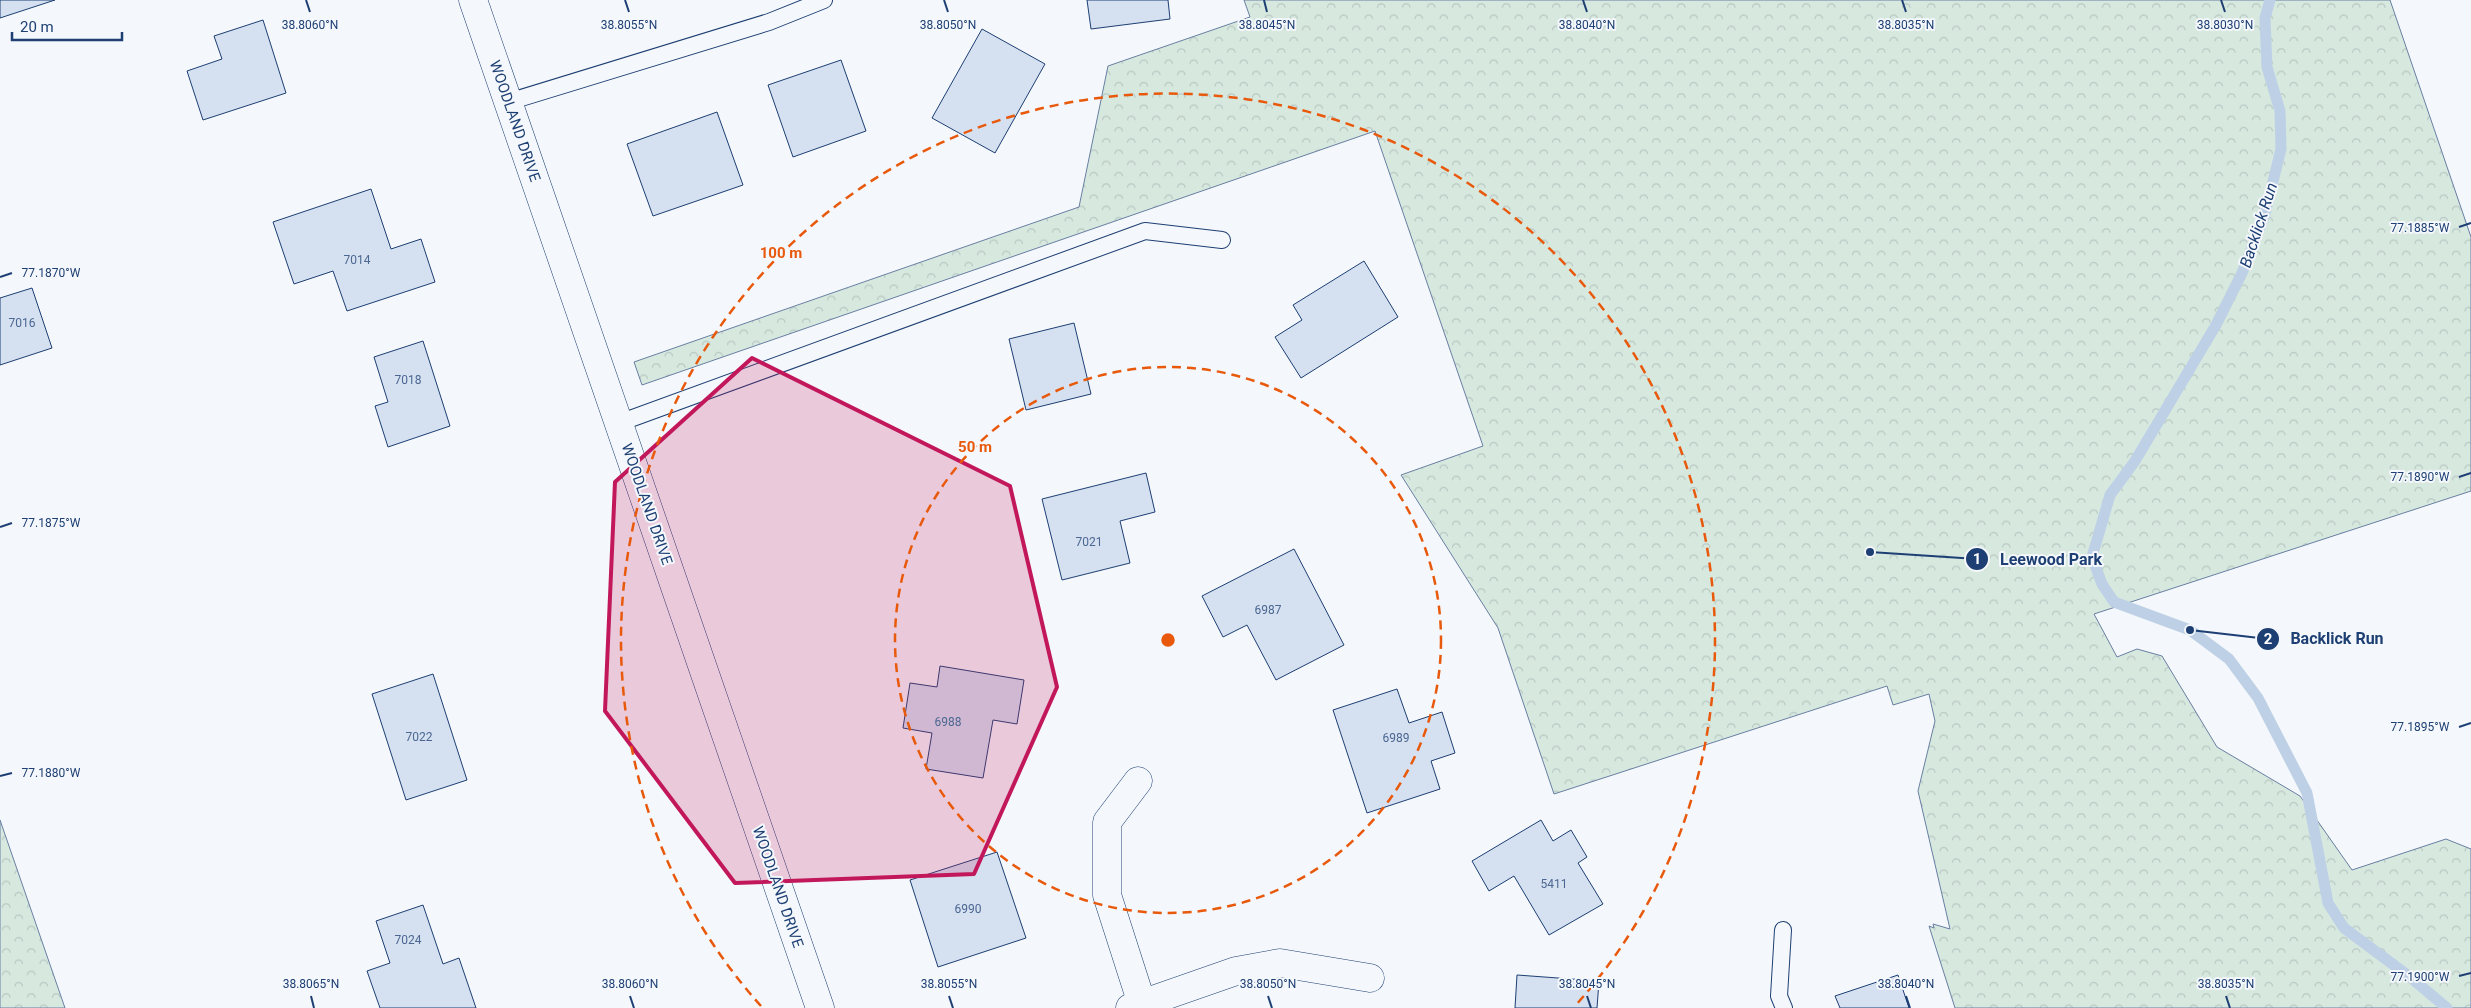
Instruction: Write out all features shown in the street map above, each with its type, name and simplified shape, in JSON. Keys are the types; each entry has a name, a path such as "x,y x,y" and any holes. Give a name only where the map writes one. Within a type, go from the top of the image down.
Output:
{"street":[{"name":"WOODLAND DRIVE","path":"473,0 820,1008"},
{"path":"1138,781 1107,822 1107,895 1136,1006 1236,971 1280,963 1370,978"}],"lane":[{"path":"508,102 769,22 824,0"},
{"path":"619,423 1144,231 1222,240"},
{"path":"1783,930 1779,996 1784,1008"}],"highlighted area":[{"path":"752,358 1010,486 1057,687 974,874 735,883 605,711 615,482"}],"green space":[{"path":"1244,0 2390,0 2471,237 2471,491 2094,614 2117,657 2137,649 2162,656 2217,747 2300,796 2352,870 2446,839 2471,849 2471,1008 1955,1008 1929,926 1934,928 1933,924 1950,929 1918,791 1935,721 1929,694 1893,705 1887,686 1554,794 1498,628 1401,475 1483,446 1375,131 642,385 634,362 1079,207 1108,66 1250,17"},
{"path":"0,820 65,1008 0,1008"}],"building":[{"path":"0,0 55,0 0,18"},
{"path":"1087,0 1168,0 1170,19 1091,29"},
{"path":"263,20 286,93 203,120 187,71 222,59 214,36"},
{"path":"982,29 1045,64 995,153 932,118"},
{"path":"841,60 866,131 793,157 768,85"},
{"path":"717,112 743,185 653,216 627,144"},
{"path":"371,189 391,249 421,239 435,282 347,311 333,271 294,284 273,222"},
{"path":"1364,261 1398,317 1301,378 1275,337 1302,320 1293,305"},
{"path":"32,288 52,348 0,365 0,298"},
{"path":"1074,323 1091,394 1026,410 1009,339"},
{"path":"423,341 450,426 388,447 375,406 388,402 374,357"},
{"path":"1146,473 1155,512 1120,521 1130,563 1062,580 1042,499"},
{"path":"1294,549 1344,645 1276,680 1247,625 1223,637 1202,596"},
{"path":"940,666 1024,680 1017,724 993,720 983,778 926,769 932,733 903,728 910,683 937,687"},
{"path":"433,674 467,780 406,800 372,694"},
{"path":"1397,689 1409,723 1442,712 1455,753 1431,761 1440,789 1367,813 1333,710"},
{"path":"1541,820 1553,841 1571,830 1587,857 1578,863 1603,904 1549,935 1514,876 1489,891 1472,861"},
{"path":"997,852 1026,938 938,967 910,880"},
{"path":"423,905 443,964 459,958 476,1008 380,1008 367,971 390,963 376,921"},
{"path":"1517,975 1599,981 1597,1008 1515,1008"},
{"path":"1898,975 1909,1008 1840,1008 1835,996"}],"waterway":[{"name":"Backlick Run","path":"2270,0 2265,18 2267,67 2280,111 2281,149 2265,214 2242,273 2216,325 2135,461 2110,495 2092,557 2102,584 2114,602 2190,630 2229,659 2258,698 2307,793 2328,903 2344,928 2410,977 2447,1008"}],"place":[{"name":"Leewood Park","path":"1870,552"},
{"name":"Backlick Run","path":"2190,630"}]}
